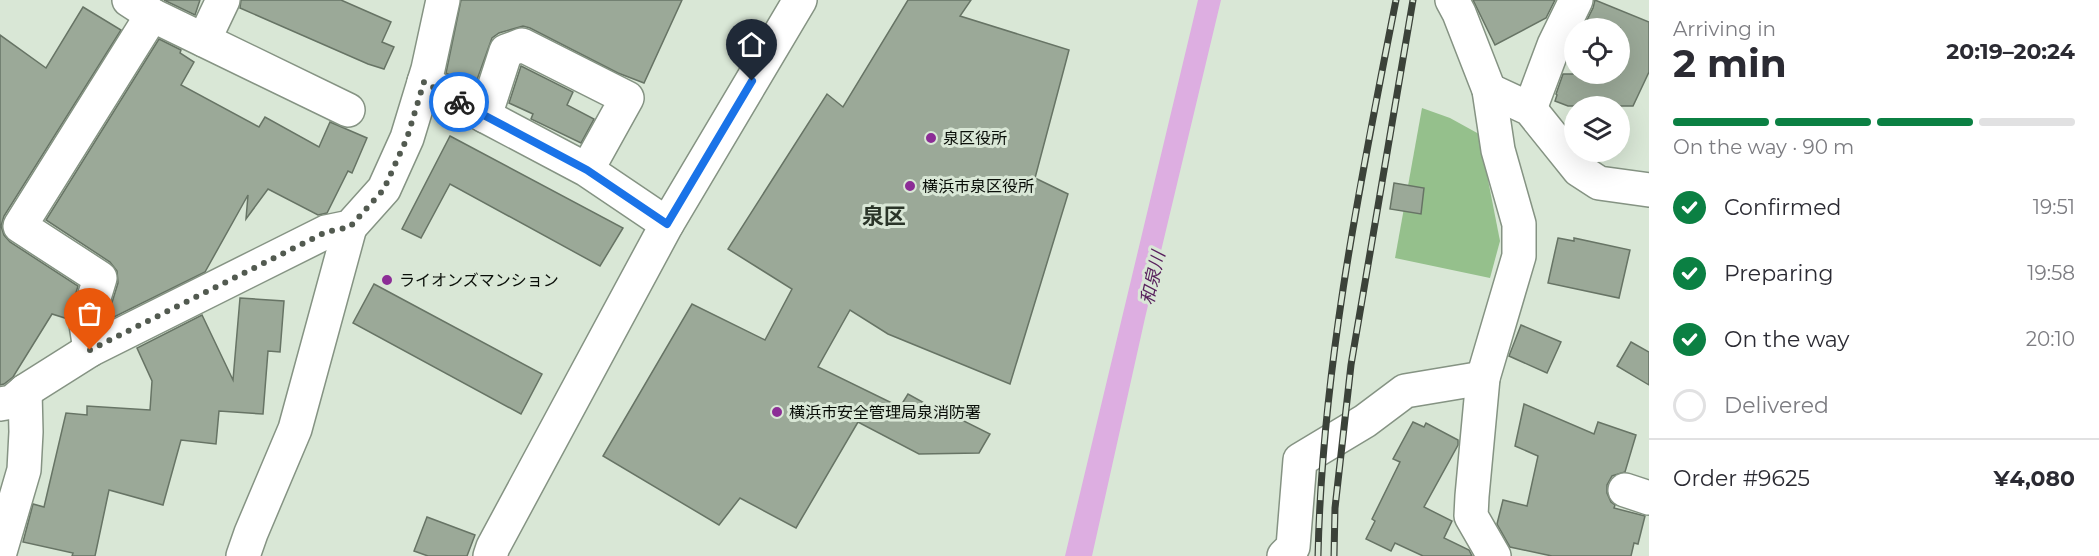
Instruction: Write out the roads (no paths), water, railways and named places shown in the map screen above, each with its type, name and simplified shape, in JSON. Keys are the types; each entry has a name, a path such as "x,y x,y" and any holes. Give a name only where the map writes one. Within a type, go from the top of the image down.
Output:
{"street":[{"path":"204,40 223,0"},
{"path":"243,556 295,429 350,227 384,189 407,138 424,82 443,0"},
{"path":"490,556 667,224 800,0"},
{"path":"1452,0 1489,90 1498,150 1519,224 1519,256 1483,378 1471,516 1494,556"},
{"path":"1530,109 1554,45 1576,0"},
{"path":"90,350 86,324 100,278 20,226 141,7 348,110"},
{"path":"485,116 506,51 522,45 627,98 587,170"},
{"path":"424,82 587,170 667,224"},
{"path":"1489,90 1530,109 1579,170 1599,183 1649,190"},
{"path":"0,552 7,499 24,470 26,432 12,398 90,350 326,232 350,227"},
{"path":"1284,556 1293,547 1300,460 1365,421 1405,391 1483,378"}],"water":[{"name":"和泉川","path":"1198,0 1221,0 1145,318 1092,556 1065,556"}],"railway":[{"path":"1318,556 1321,486 1335,346 1369,138 1396,0"},
{"path":"1334,556 1335,508 1351,365 1413,0"}],"place":[{"name":"泉区役所","path":"931,138"},
{"name":"横浜市泉区役所","path":"910,186"},
{"name":"ライオンズマンション","path":"387,280"},
{"name":"横浜市安全管理局泉消防署","path":"777,412"}],"district":[{"name":"泉区","path":"884,216"}]}
